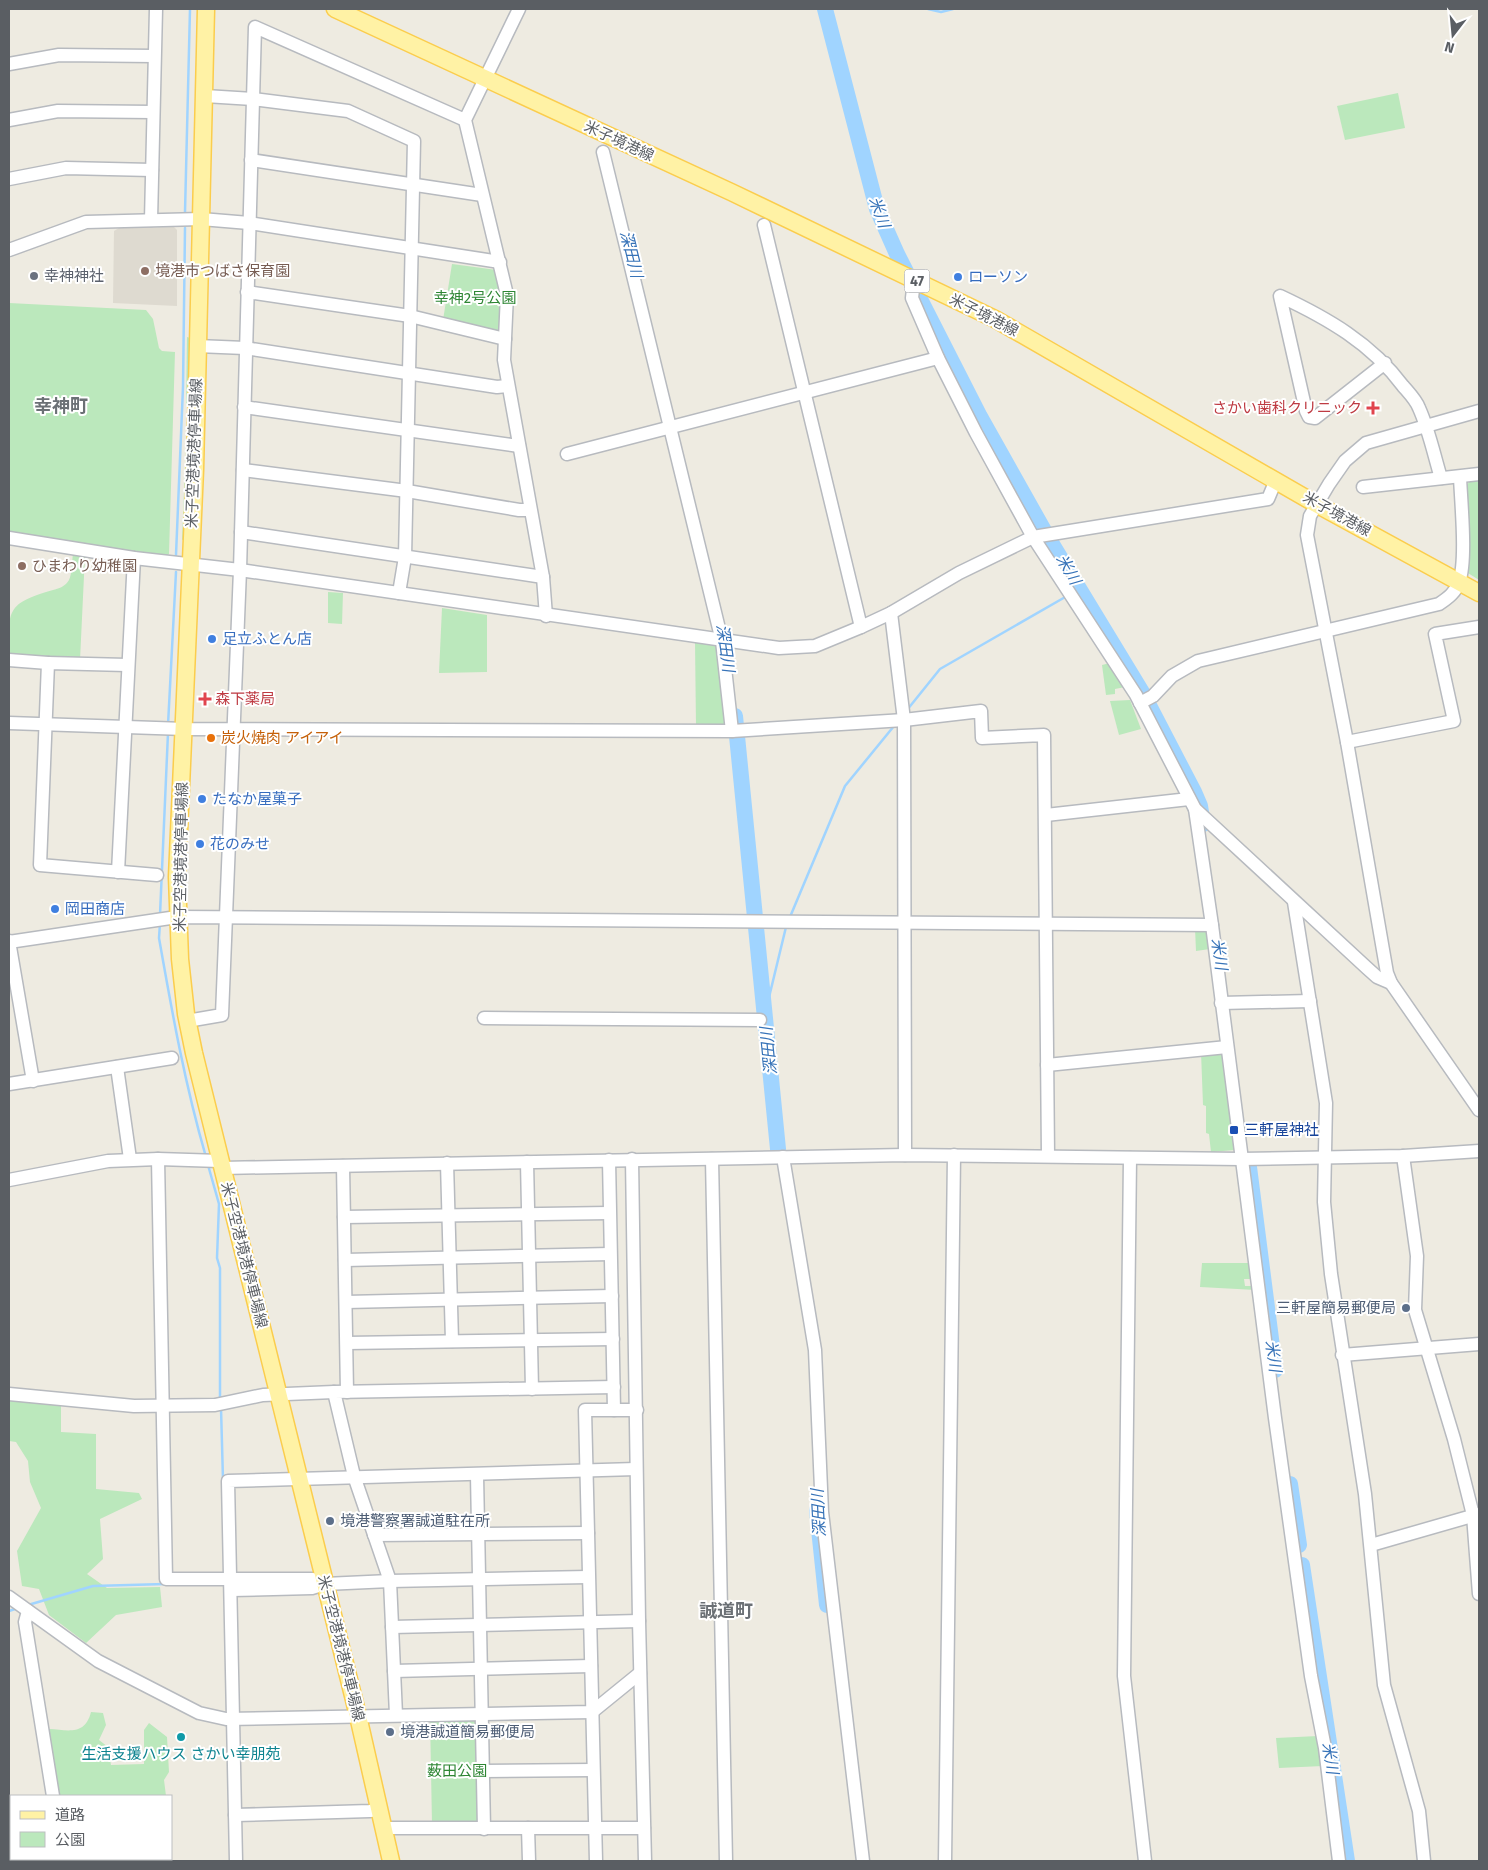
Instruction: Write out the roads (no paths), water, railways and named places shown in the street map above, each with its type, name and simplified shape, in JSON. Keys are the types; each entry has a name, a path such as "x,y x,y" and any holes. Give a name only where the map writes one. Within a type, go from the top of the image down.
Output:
{"main road":[{"name":"米子空港境港停車場線","path":"206,9 195,470 177,916 187,1021 358,1716 391,1861"},
{"name":"米子境港線","path":"335,9 996,320 1316,504 1479,593"}],"street":[{"path":"152,220 156,9"},
{"path":"519,9 465,120 507,295 504,360 507,386 543,577 546,616"},
{"path":"187,1021 222,1015 240,570 255,27 465,120"},
{"path":"9,64 59,54 154,56"},
{"path":"205,96 253,98 348,111 414,141 406,430 405,557 399,593"},
{"path":"9,120 58,110 154,112"},
{"path":"603,152 722,641 732,732"},
{"path":"251,160 482,195"},
{"path":"9,179 66,168 152,170"},
{"path":"9,250 86,222 201,219 249,223 500,262"},
{"path":"764,224 862,628"},
{"path":"914,280 912,298 938,358 976,433 1033,538 1109,651 1140,703 1192,804 1294,902 1303,907 1377,977 1391,983"},
{"path":"247,292 410,316 505,339"},
{"path":"1385,363 1315,418 1309,417 1306,411 1280,296 1320,315 1350,334 1385,363 1419,406 1441,478"},
{"path":"197,346 246,348 497,387 507,386"},
{"path":"566,454 938,358"},
{"path":"244,407 518,446"},
{"path":"1479,411 1366,443 1345,461 1316,504 1310,516 1307,535 1347,742 1387,973 1391,983 1479,1110"},
{"path":"243,470 407,492 519,510 530,510"},
{"path":"1363,487 1479,474"},
{"path":"1140,703 1153,696 1172,676 1198,661 1327,633 1439,604 1452,595 1459,582 1462,566 1460,477"},
{"path":"9,538 134,558 240,570 546,616 779,648 815,646 862,628 959,573 1033,538 1268,499 1276,480"},
{"path":"241,532 543,577"},
{"path":"118,872 127,665 134,558"},
{"path":"891,613 904,720 905,1155"},
{"path":"1347,742 1454,721 1435,634 1479,627"},
{"path":"9,660 127,665"},
{"path":"48,662 40,865 157,875"},
{"path":"9,723 185,729 732,732 904,720 981,711 982,738 1044,735 1048,1156"},
{"path":"1046,815 1192,804"},
{"path":"1192,804 1212,925 1241,1159 1310,1676 1325,1748 1339,1861"},
{"path":"1294,902 1326,1103 1323,1157 1328,1247 1342,1355 1371,1545 1384,1685 1419,1811 1424,1861"},
{"path":"33,1080 9,942 177,916 1212,925"},
{"path":"1222,1003 1310,1001"},
{"path":"484,1018 760,1020"},
{"path":"1047,1065 1227,1047"},
{"path":"9,1084 172,1058"},
{"path":"117,1067 130,1160"},
{"path":"9,1180 88,1164 158,1159 221,1164 343,1166 783,1156 954,1155 1241,1159 1403,1156 1479,1152"},
{"path":"945,1861 954,1155"},
{"path":"783,1156 815,1350 822,1512 863,1861"},
{"path":"1403,1156 1417,1256 1415,1310 1476,1514 1479,1594"},
{"path":"1130,1158 1124,1676 1145,1861"},
{"path":"158,1159 166,1579 312,1588 324,1584 390,1581 588,1577"},
{"path":"632,1159 637,1410 636,1470 645,1861"},
{"path":"712,1159 726,1861"},
{"path":"608,1160 614,1410"},
{"path":"527,1162 532,1389"},
{"path":"447,1163 452,1341"},
{"path":"343,1166 347,1392"},
{"path":"344,1217 609,1213"},
{"path":"345,1260 610,1254"},
{"path":"346,1302 612,1296"},
{"path":"347,1343 613,1339"},
{"path":"1342,1355 1479,1344"},
{"path":"9,1394 126,1406 215,1405 278,1393 614,1387"},
{"path":"334,1392 354,1476 390,1581 396,1715"},
{"path":"596,1861 588,1577 586,1410 637,1410"},
{"path":"236,1861 230,1719 231,1584 228,1481 354,1476 636,1470"},
{"path":"477,1474 484,1829"},
{"path":"1371,1545 1476,1514"},
{"path":"374,1535 588,1532"},
{"path":"9,1598 98,1661 199,1713 230,1719 592,1712 640,1673"},
{"path":"28,1611 25,1622 53,1795"},
{"path":"392,1627 590,1620 639,1621"},
{"path":"394,1671 591,1666"},
{"path":"484,1771 593,1770"},
{"path":"235,1814 370,1811 380,1809"},
{"path":"385,1828 644,1828"},
{"path":"528,1828 528,1861"},
{"path":"9,1861 62,1860"}],"waterway":[{"path":"185,212 190,9"},
{"name":"米川","path":"825,9 877,209 897,254 979,415 1047,536 1143,694 1194,792 1200,806 1203,824"},
{"path":"928,9 941,12 953,9"},
{"path":"176,555 183,387 185,228"},
{"path":"168,725 176,572"},
{"path":"907,710 940,669 1067,596"},
{"name":"深田川","path":"735,716 778,1149"},
{"path":"790,917 845,786 894,726"},
{"path":"160,915 168,733"},
{"path":"160,923 159,938 174,1021 185,1076 206,1157"},
{"path":"764,1018 786,927"},
{"path":"208,1165 219,1204 217,1258 220,1268 220,1400"},
{"name":"米川","path":"1249,1167 1275,1370"},
{"path":"221,1408 223,1480"},
{"name":"米川","path":"1290,1484 1299,1545"},
{"name":"深田川","path":"817,1510 827,1605"},
{"name":"米川","path":"1302,1565 1347,1861"},
{"path":"28,1605 93,1586 165,1584"},
{"path":"9,1611 18,1608"}],"place":[{"name":"境港市つばさ保育園","path":"145,271"},
{"name":"幸神神社","path":"34,276"},
{"name":"ローソン","path":"958,277"},
{"name":"さかい歯科クリニック","path":"1373,408"},
{"name":"ひまわり幼稚園","path":"22,566"},
{"name":"足立ふとん店","path":"212,639"},
{"name":"森下薬局","path":"205,699"},
{"name":"炭火焼肉 アイアイ","path":"211,738"},
{"name":"たなか屋菓子","path":"202,799"},
{"name":"花のみせ","path":"200,844"},
{"name":"岡田商店","path":"55,909"},
{"name":"三軒屋神社","path":"1234,1130"},
{"name":"三軒屋簡易郵便局","path":"1406,1308"},
{"name":"境港警察署誠道駐在所","path":"330,1521"},
{"name":"境港誠道簡易郵便局","path":"390,1732"},
{"name":"生活支援ハウス さかい幸朋苑","path":"181,1737"}],"district":[{"name":"幸神町","path":"61,406"},
{"name":"誠道町","path":"726,1611"}],"park label":[{"name":"幸神2号公園","path":"475,298"},
{"name":"薮田公園","path":"457,1771"}]}
